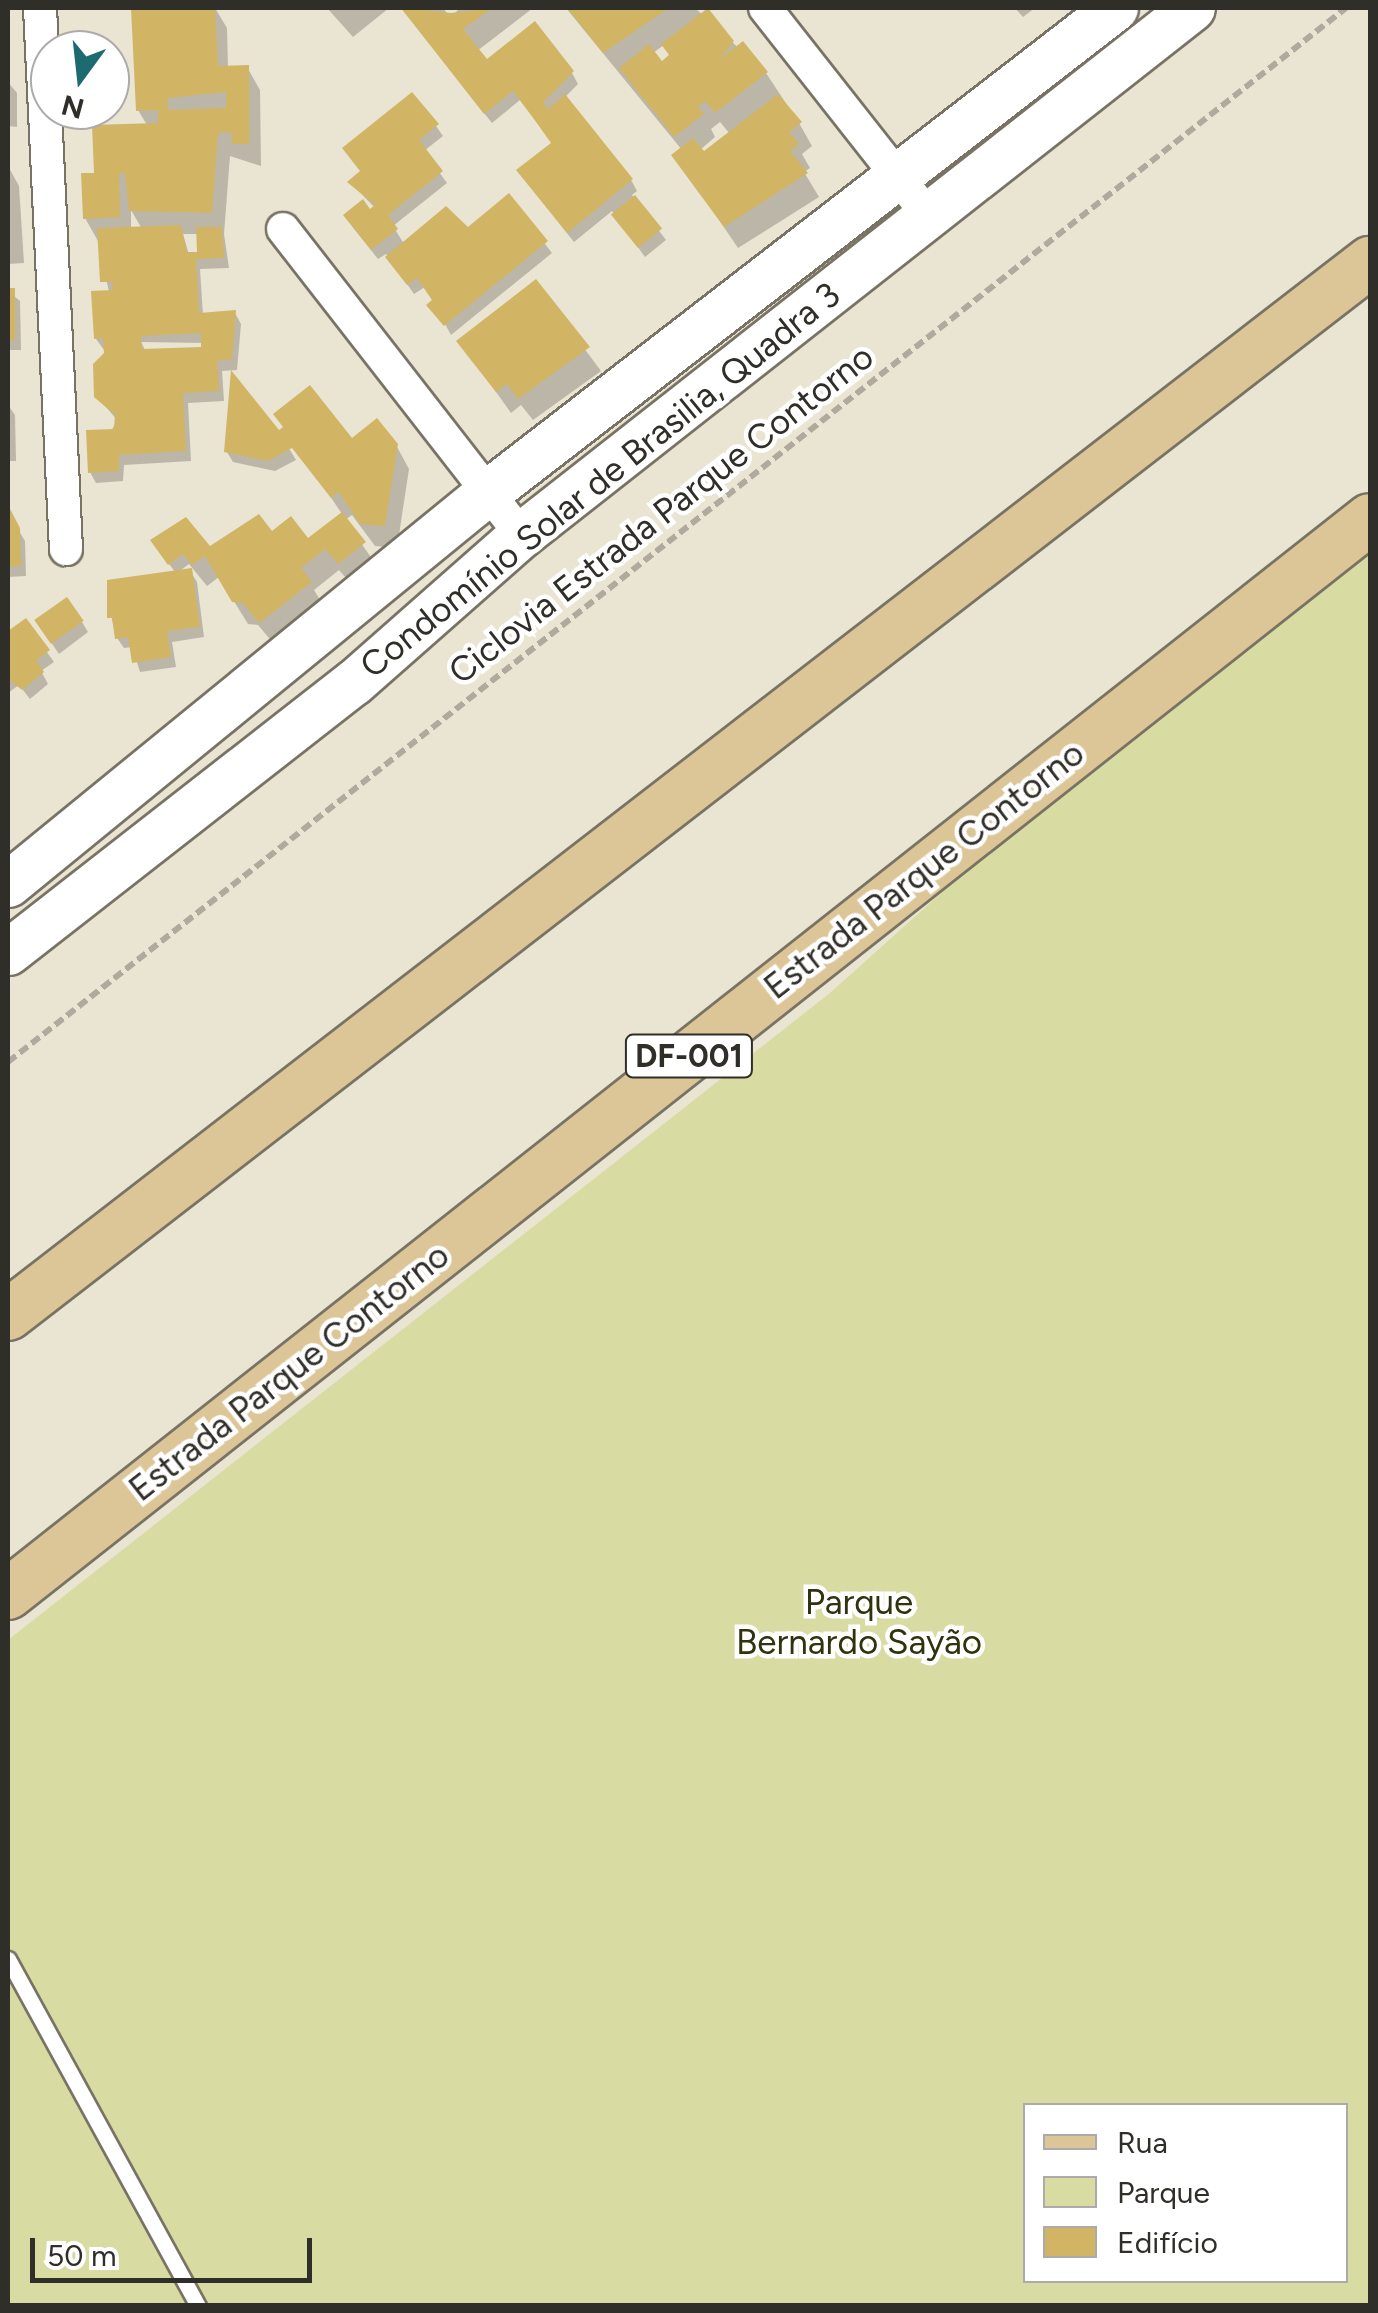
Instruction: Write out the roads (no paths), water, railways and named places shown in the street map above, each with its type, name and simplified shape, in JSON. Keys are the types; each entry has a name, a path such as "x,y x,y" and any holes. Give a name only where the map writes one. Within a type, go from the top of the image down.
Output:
{"main road":[{"path":"8,1315 1370,262"},
{"name":"Estrada Parque Contorno","path":"8,1594 1370,519"}],"street":[{"path":"40,8 66,549"},
{"path":"765,8 927,214"},
{"name":"Condomínio Solar de Brasilia, Quadra 3","path":"8,884 488,492 900,178 1115,8"},
{"name":"Condomínio Solar de Brasilia, Quadra 3","path":"8,952 354,682 521,535 1192,8"},
{"path":"283,229 521,535"}],"lane":[{"path":"8,1959 198,2306"}],"park label":[{"name":"Parque Bernardo Sayão","path":"859,1622"}]}
